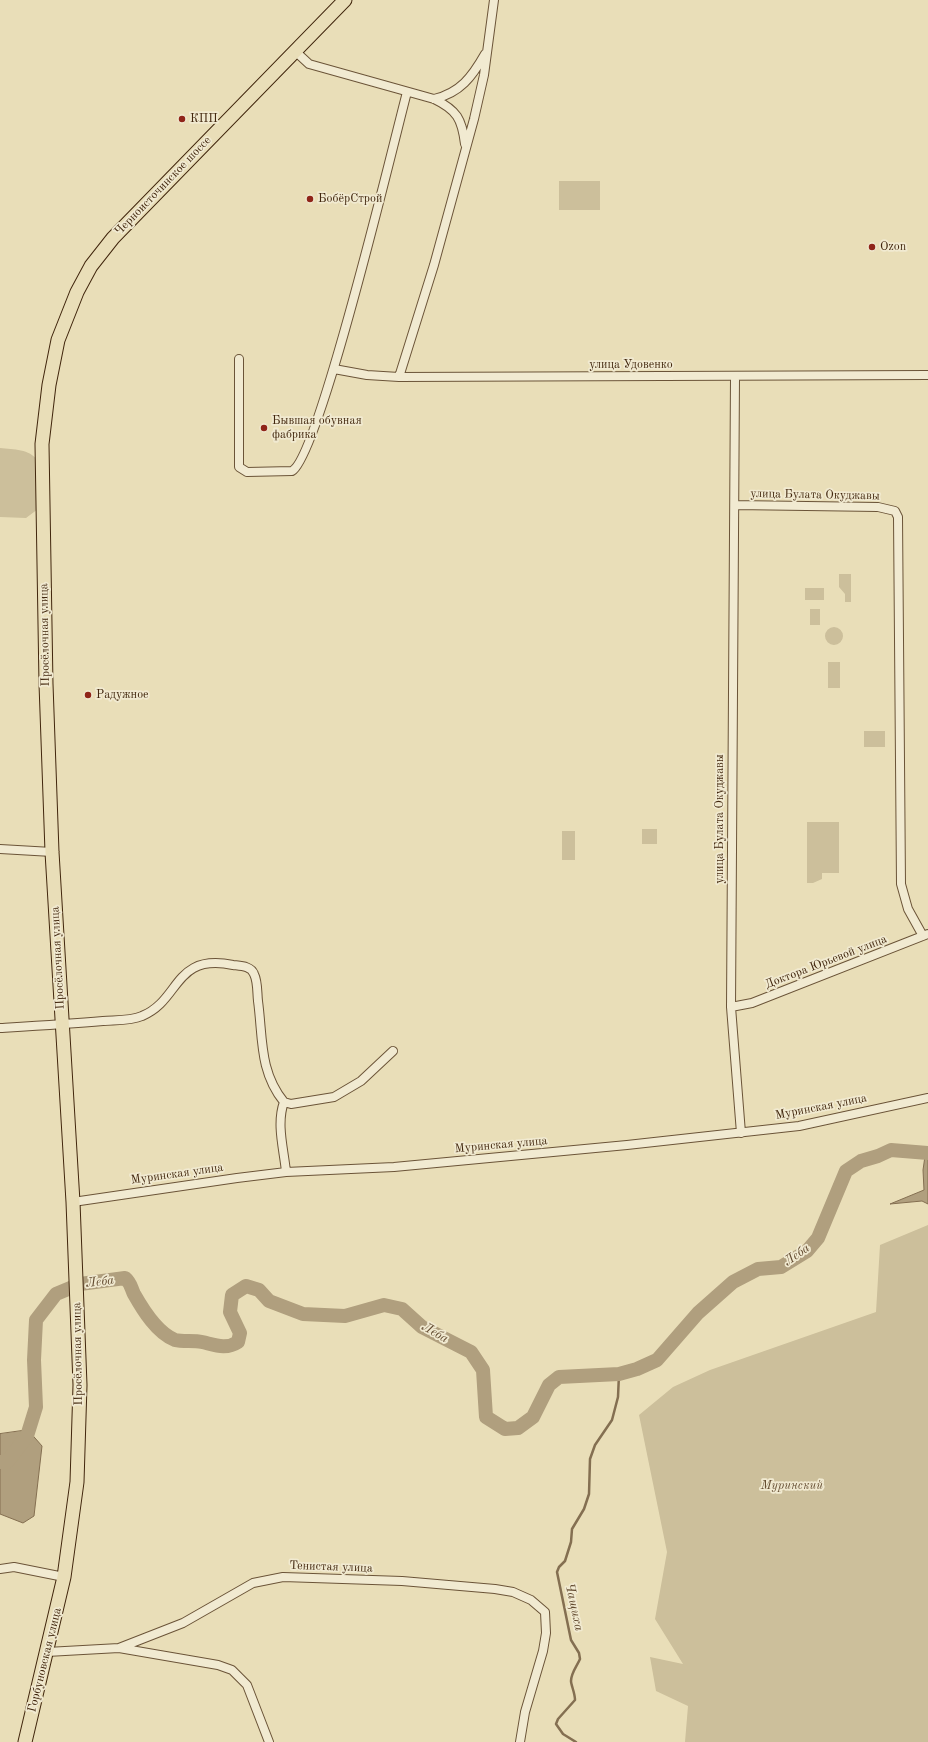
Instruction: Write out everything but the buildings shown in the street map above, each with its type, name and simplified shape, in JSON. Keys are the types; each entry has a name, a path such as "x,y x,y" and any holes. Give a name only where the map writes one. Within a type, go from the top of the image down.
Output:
{"main road":[{"name":"Черноисточинское шоссе","path":"58,340 77,292 91,266 105,247 344,0"},
{"name":"Просёлочная улица","path":"58,340 49,385 42,444 46,684 52,852 73,1202 80,1385 77,1482 64,1578"},
{"name":"Горбуновская улица","path":"26,1741 64,1578"}],"street":[{"path":"399,377 434,265 465,146 474,119 484,75 494,0"},
{"path":"434,99 446,96 458,90 475,72 487,50"},
{"path":"295,51 309,64 434,99 444,104 456,114 462,125 465,146"},
{"path":"239,359 239,464 241,469 247,472 287,472 297,467 308,446 334,369 407,92"},
{"name":"улица Удовенко","path":"334,369 367,375 399,377 928,376"},
{"name":"улица Булата Окуджавы","path":"735,377 731,1007 741,1132"},
{"name":"улица Булата Окуджавы","path":"735,505 878,508 895,511 898,517 901,884 908,909 925,935"},
{"path":"0,849 52,852"},
{"name":"Доктора Юрьевой улица","path":"731,1007 752,1003 925,935"},
{"path":"0,1028 62,1025 142,1016 156,1008 189,969 207,964 231,964 247,967 254,973 260,1016 261,1051 272,1082 278,1095 284,1102 291,1104 334,1097 361,1081 393,1052"},
{"name":"Муринская улица","path":"73,1202 286,1172 394,1166 799,1126 928,1098"},
{"path":"284,1102 282,1109 281,1134 286,1172"},
{"path":"0,1569 14,1567 64,1578"},
{"name":"Тенистая улица","path":"119,1648 183,1623 253,1583 266,1579 283,1577 402,1581 495,1589 513,1592 531,1600 545,1612 547,1619 543,1651 525,1712 520,1742"},
{"path":"47,1652 119,1648 218,1665 232,1670 247,1685 268,1742"}],"green space":[{"path":"559,181 600,181 600,210 559,210"},
{"path":"0,448 26,452 38,461 38,509 26,518 0,517"},
{"path":"839,574 851,574 851,602 845,602 845,594 839,587"},
{"path":"805,588 824,588 824,600 805,600"},
{"path":"810,609 820,609 820,625 810,625"},
{"path":"830,627 838,627 843,632 841,643 838,645 830,645 825,640 825,632"},
{"path":"828,662 840,662 840,688 828,688"},
{"path":"864,731 885,731 885,747 864,747"},
{"path":"807,822 839,822 839,873 822,873 822,879 813,883 807,883"},
{"path":"642,829 657,829 657,844 642,844"},
{"path":"562,831 575,831 575,860 562,860"},
{"name":"Муринский","path":"928,1225 928,1742 685,1742 688,1706 656,1691 650,1657 683,1664 655,1619 667,1552 639,1415 673,1387 710,1370 876,1312 880,1245"}],"shaded area":[{"path":"928,1149 928,1204 922,1201 890,1204 924,1190 923,1170 925,1156 891,1150"},
{"path":"28,1430 42,1446 34,1516 23,1523 0,1514 0,1434"}],"waterway":[{"name":"Леба","path":"0,1462 7,1462 27,1436 36,1407 34,1360 36,1320 56,1294 80,1284 125,1278 130,1284 146,1314 156,1327 168,1337 178,1341 199,1341 220,1346 229,1346 238,1342 240,1333 230,1312 232,1295 246,1286 259,1290 269,1301 303,1314 345,1316 384,1305 402,1309 422,1327 471,1352 483,1370 486,1417 505,1429 518,1428 533,1417 549,1385 559,1377 619,1374 637,1369 657,1360 698,1313 733,1282 758,1269 781,1267 807,1251 818,1238 846,1171 861,1161 891,1150 928,1153"},
{"name":"Чащиха","path":"576,1742 563,1734 556,1724 558,1719 575,1700 571,1678 580,1659 579,1653 571,1640 557,1572 559,1567 565,1561 571,1542 572,1529 584,1509 589,1494 590,1459 595,1445 612,1420 618,1397 619,1374"}],"place":[{"name":"КПП","path":"182,119"},
{"name":"БобёрСтрой","path":"310,199"},
{"name":"Ozon","path":"872,247"},
{"name":"Бывшая обувная фабрика","path":"264,428"},
{"name":"Радужное","path":"88,695"}]}
